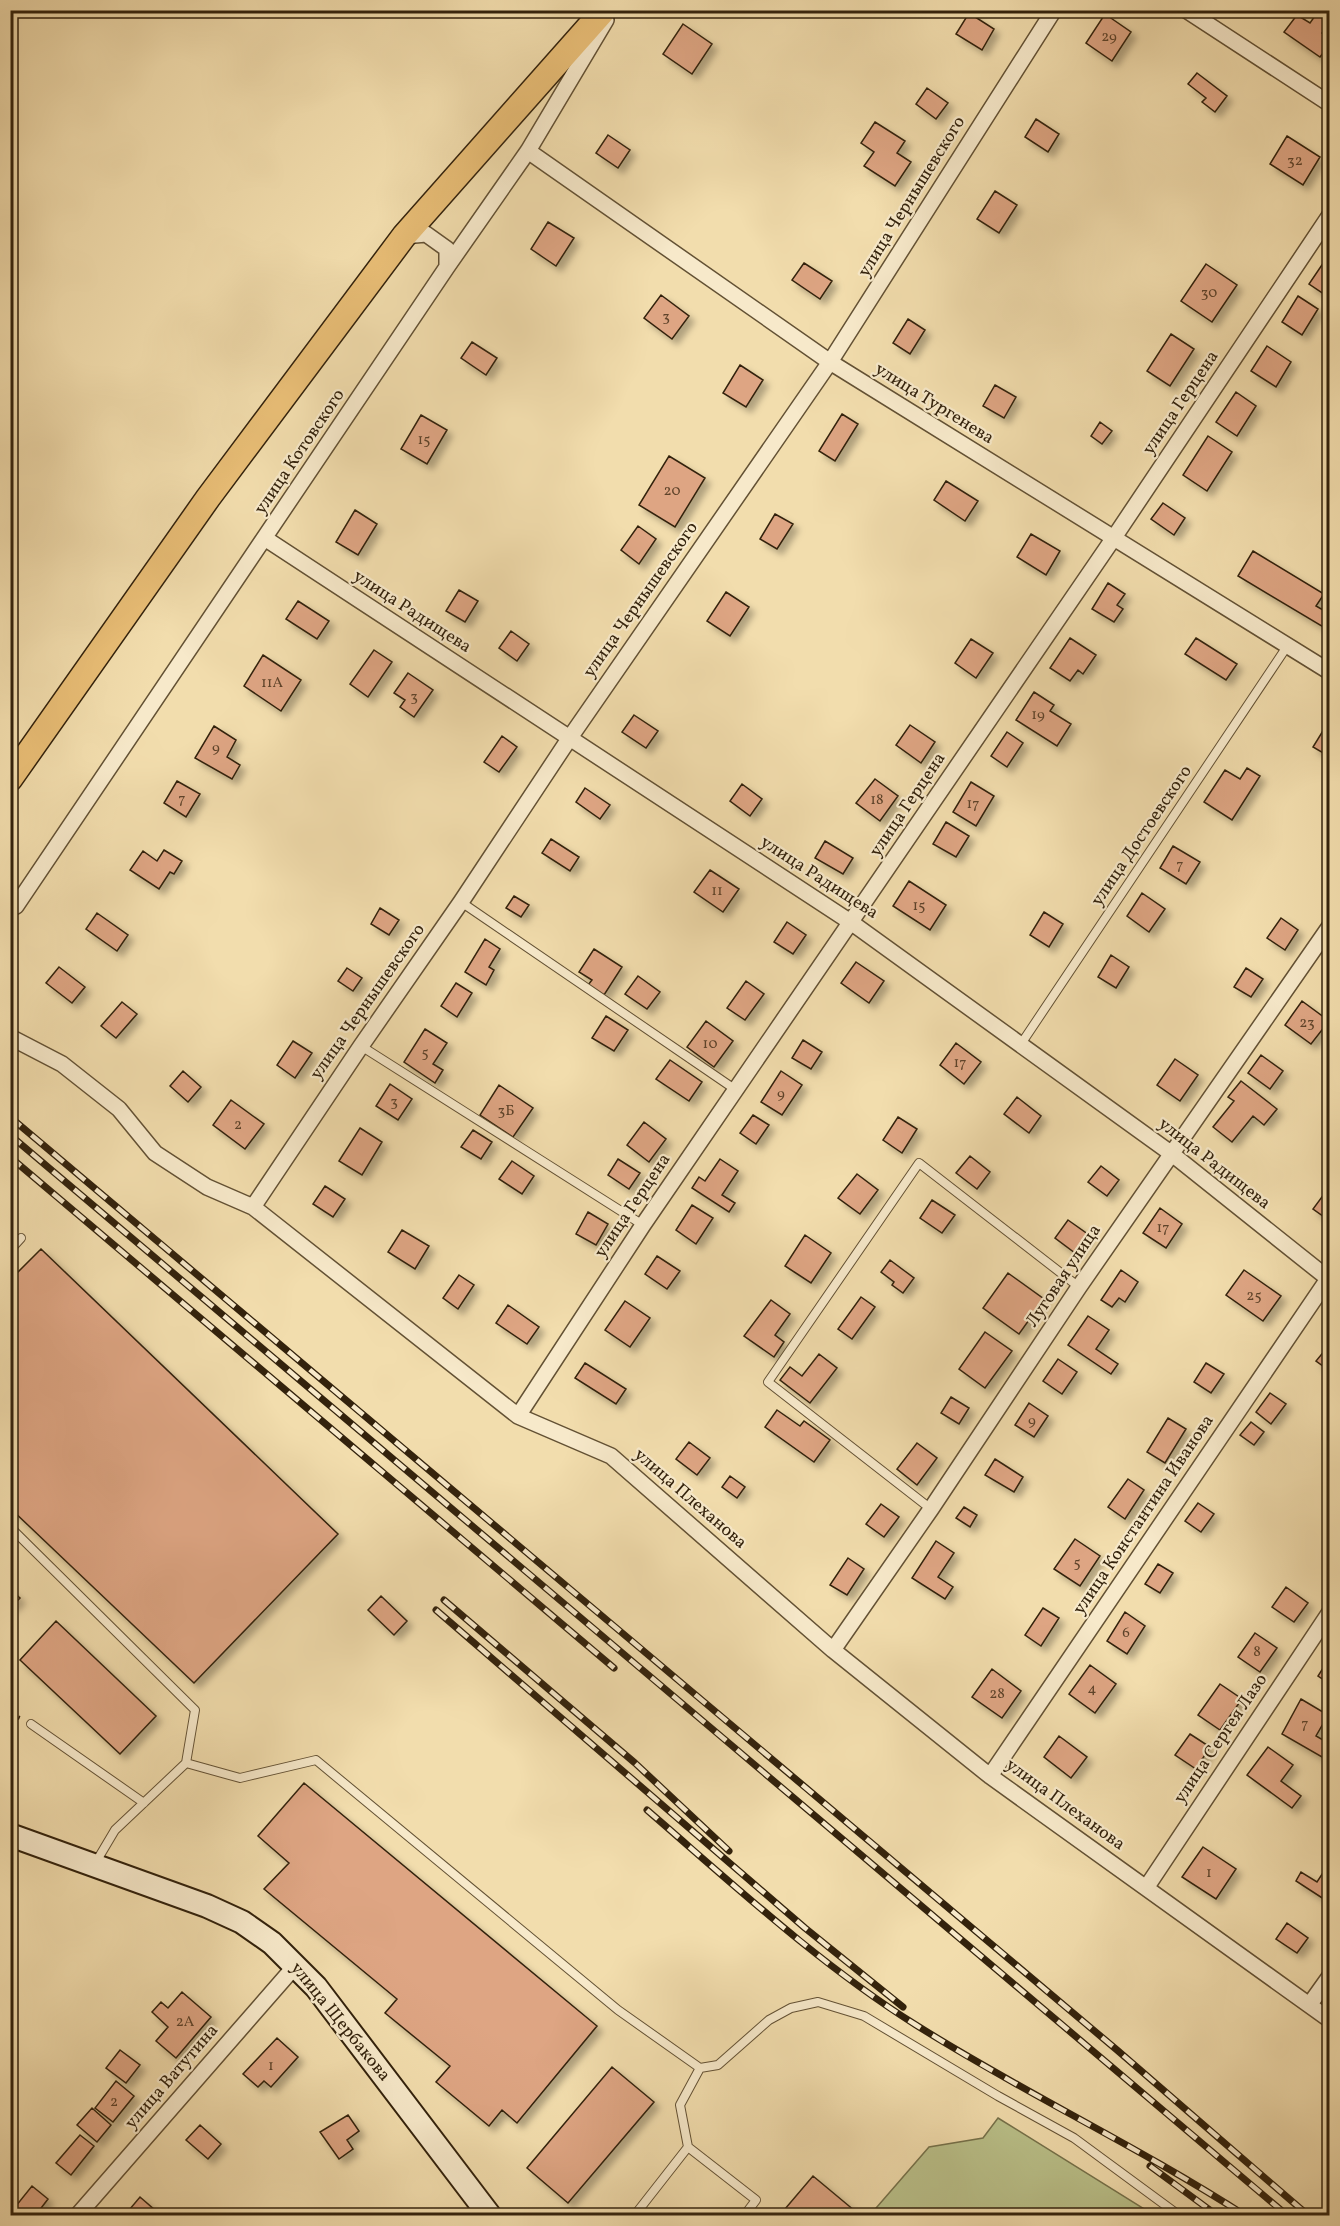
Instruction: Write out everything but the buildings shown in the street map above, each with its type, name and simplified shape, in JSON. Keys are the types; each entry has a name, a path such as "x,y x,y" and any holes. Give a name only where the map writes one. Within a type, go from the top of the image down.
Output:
{"main road":[{"path":"10,779 208,498 404,236 604,10"},
{"name":"улица Щербакова","path":"10,1835 207,1906 242,1922 272,1943 316,1987 490,2216"}],"street":[{"name":"улица Котовского","path":"10,909 16,906 266,539 447,267 528,151 612,10"},
{"name":"улица Чернышевского","path":"253,1208 569,739 830,362 1054,10"},
{"path":"1186,10 1329,104"},
{"name":"улица Тургенева","path":"528,151 830,362 1329,672"},
{"name":"улица Герцена","path":"518,1416 643,1225 1113,539 1329,215"},
{"path":"404,236 426,234 447,249 447,267"},
{"name":"улица Радищева","path":"266,539 852,923 1172,1154 1329,1278"},
{"name":"Луговая улица","path":"833,1650 931,1509 1079,1287 1329,926"},
{"name":"улица Плеханова","path":"10,1037 62,1064 119,1109 155,1153 207,1187 253,1208 518,1416 611,1456 833,1650 990,1776 1310,2004 1329,2020"},
{"name":"улица Константина Иванова","path":"990,1776 1329,1278"},
{"name":"улица Сергея Лазо","path":"1146,1888 1329,1612"},
{"name":"улица Ватутина","path":"77,2216 296,1965"},
{"path":"1310,2004 1329,1976"}],"lane":[{"name":"улица Достоевского","path":"1021,1044 1288,645"},
{"path":"461,902 736,1090"},
{"path":"361,1046 643,1225"},
{"path":"931,1509 768,1382 919,1163 1079,1287"},
{"path":"10,1250 21,1238"},
{"path":"10,1527 195,1710 186,1763 115,1830 94,1866"},
{"path":"31,1724 144,1803"},
{"path":"186,1763 240,1778 316,1760 618,2010 700,2068 718,2066 769,2020 791,2008 818,2002 840,2008 864,2016 998,2096 1074,2138 1180,2216"},
{"path":"700,2068 680,2105 688,2147 756,2200 744,2216"},
{"path":"634,2216 688,2147"}],"green space":[{"path":"998,2118 1152,2215 870,2215 929,2147 983,2138"}],"railway":[{"path":"10,1117 1117,2050 1309,2216"},
{"path":"10,1135 1288,2216"},
{"path":"10,1157 614,1668"},
{"path":"444,1600 635,1763 729,1851"},
{"path":"436,1610 805,1928 903,2007"},
{"path":"647,1810 778,1923 880,2001 957,2050 1246,2216"},
{"path":"1150,2166 1218,2216"}]}
